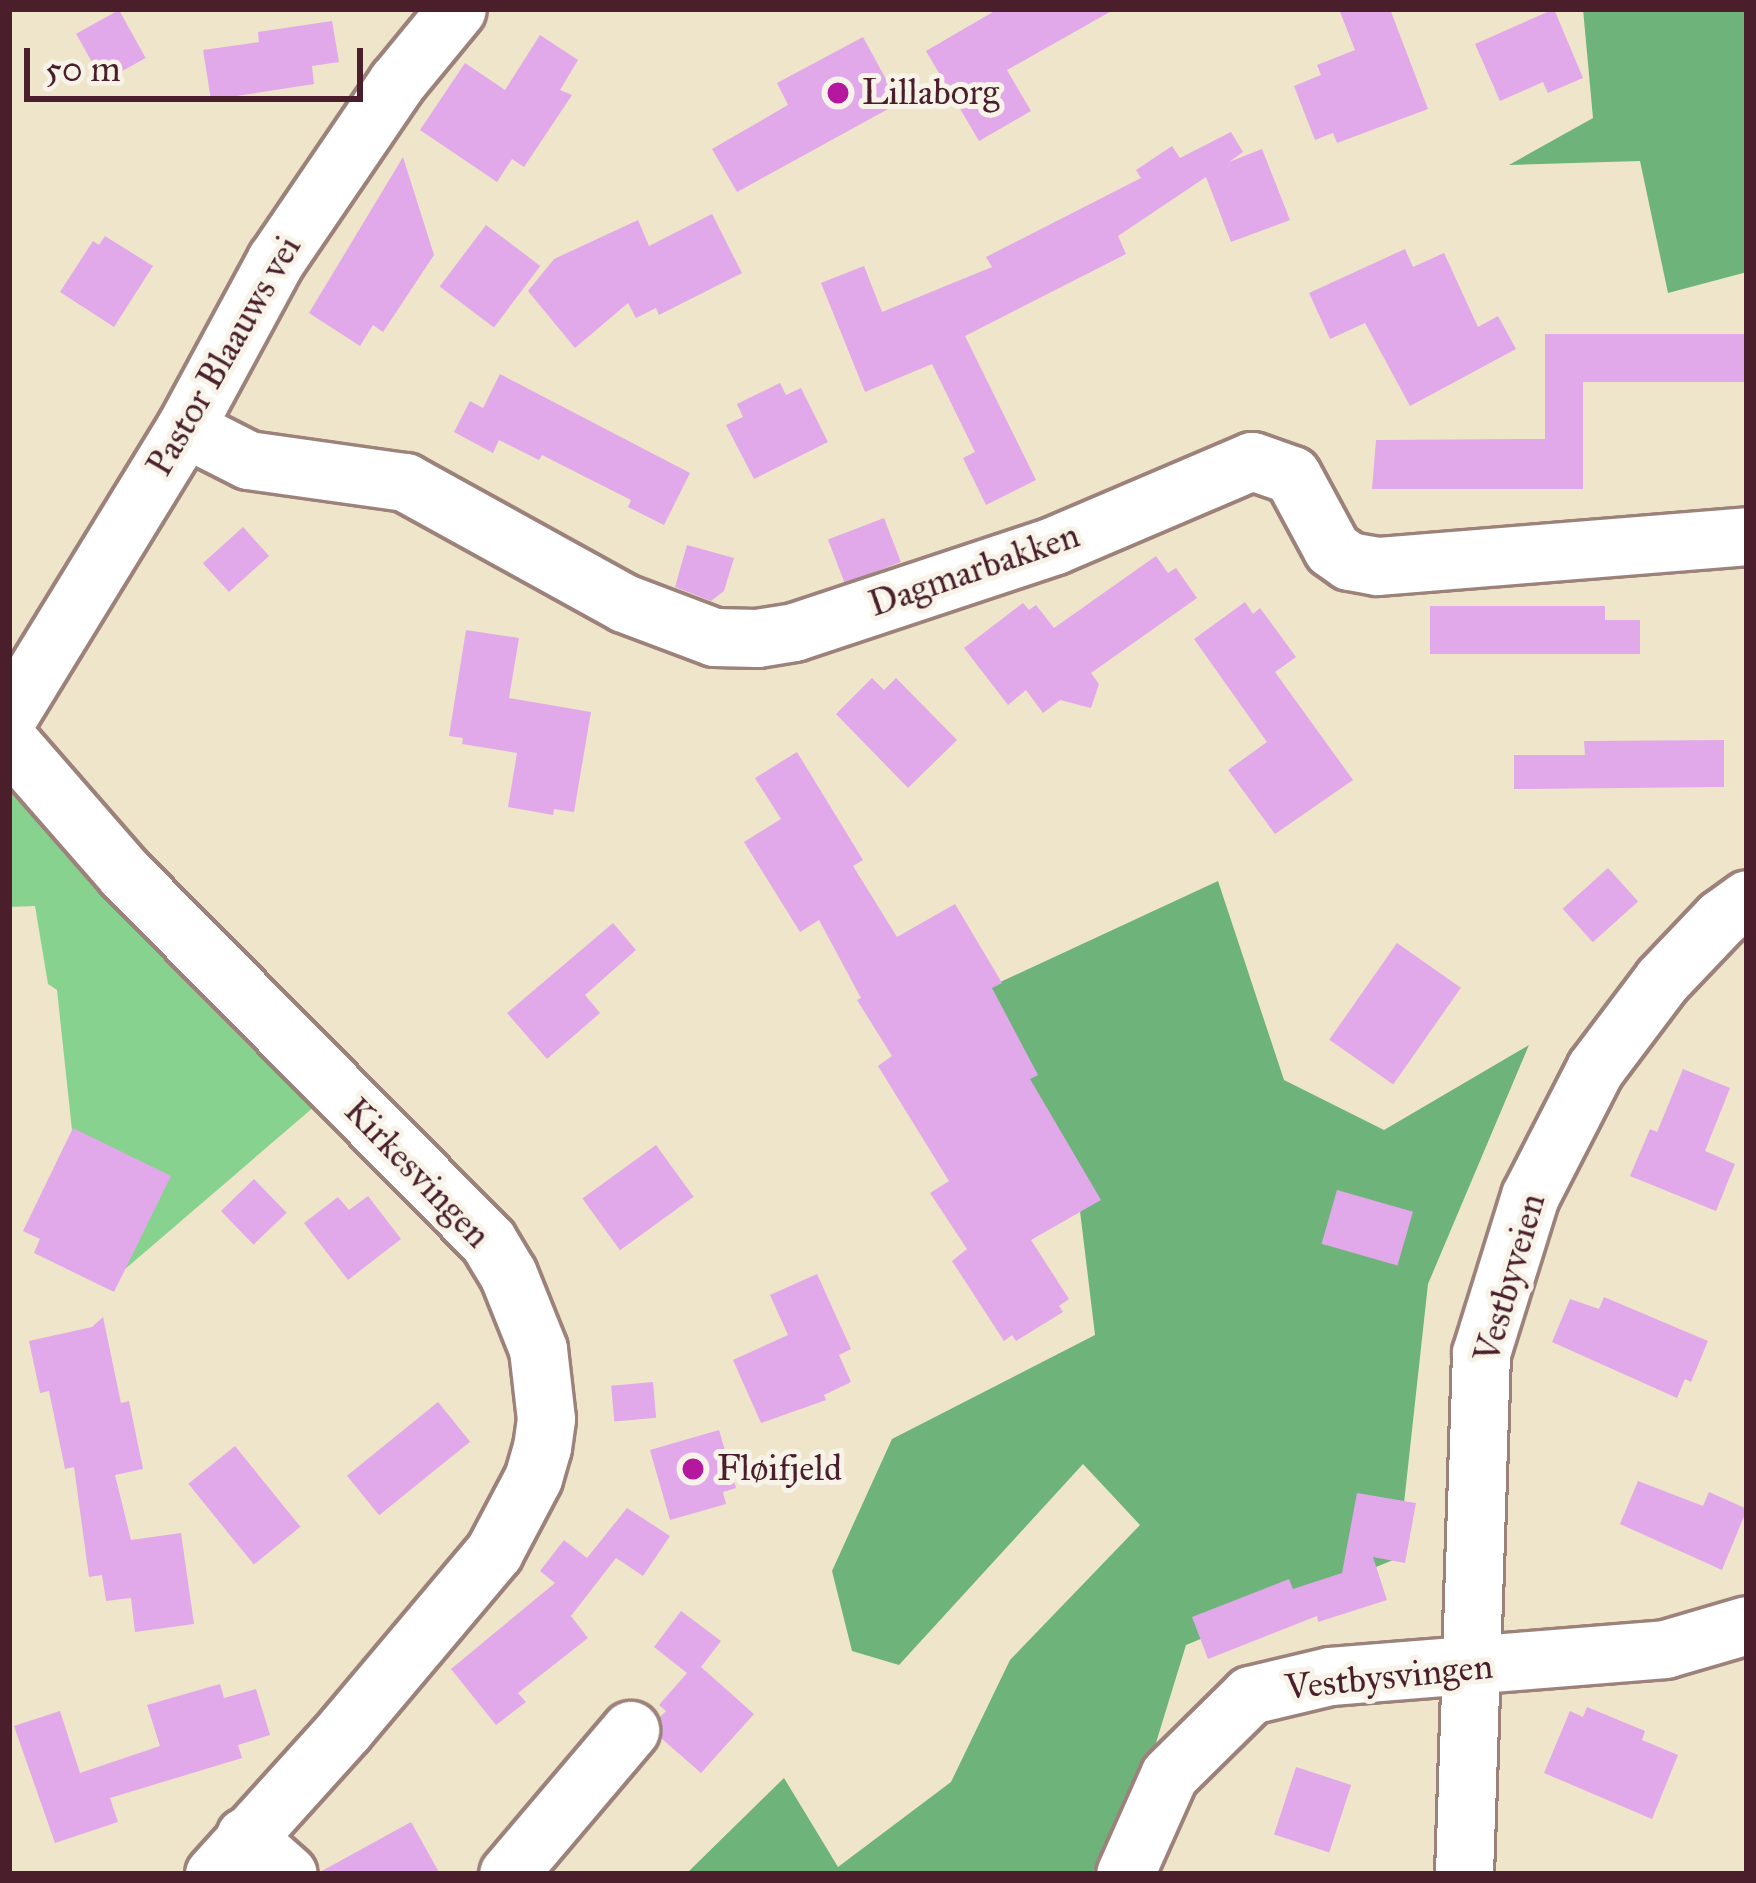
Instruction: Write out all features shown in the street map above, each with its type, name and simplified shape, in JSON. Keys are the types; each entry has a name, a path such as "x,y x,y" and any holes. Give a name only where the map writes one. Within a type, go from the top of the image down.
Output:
{"street":[{"name":"Pastor Blaauws vei","path":"9,715 185,428 276,260 397,82 457,9"},
{"name":"Dagmarbakken","path":"185,428 248,460 405,482 623,603 714,637 757,638 794,632 1055,545 1252,461 1292,476 1332,549 1349,561 1377,566 1747,536"},
{"name":"Kirkesvingen","path":"9,741 125,874 488,1241 508,1274 538,1348 546,1420 542,1447 533,1478 494,1552 346,1728 230,1855 288,1874"},
{"name":"Vestbyveien","path":"1464,1874 1481,1353 1530,1196 1594,1069 1662,980 1721,918 1747,899"},
{"name":"Vestbysvingen","path":"1124,1874 1168,1775 1250,1695 1330,1676 1665,1649 1747,1625"},
{"path":"508,1874 630,1730"}],"green space":[{"path":"1583,9 1747,10 1747,272 1668,293 1640,161 1509,165 1593,118"},
{"path":"10,792 171,964 315,1106 117,1276 163,1175 72,1130 57,990 48,984 35,906 9,907"},
{"path":"1218,881 1284,1080 1384,1130 1529,1045 1428,1284 1398,1558 1186,1645 1155,1746 1092,1874 686,1874 784,1778 838,1867 951,1782 1010,1660 1140,1525 1083,1464 899,1665 852,1651 832,1571 892,1439 1095,1335 1080,1211 985,989"}],"building":[{"path":"998,9 1115,9 1007,70 1031,111 979,141 926,51"},
{"path":"1339,9 1390,9 1428,109 1337,143 1333,133 1315,140 1294,86 1321,75 1317,65 1355,50"},
{"path":"1554,9 1583,78 1548,93 1543,82 1500,101 1475,44"},
{"path":"119,10 146,58 103,82 76,34"},
{"path":"332,21 339,62 312,66 314,84 211,100 203,50 259,42 258,32"},
{"path":"540,35 578,60 560,90 572,95 524,167 512,159 497,182 420,130 465,63 505,90"},
{"name":"Lillaborg","path":"863,37 899,103 737,192 712,149 788,105 777,83"},
{"path":"1231,132 1243,152 1229,162 1262,149 1290,220 1231,242 1206,177 1118,236 1126,254 965,336 1036,480 986,505 963,458 975,452 932,364 865,392 821,283 864,266 882,312 992,267 986,257 1141,178 1136,170 1172,146 1180,158"},
{"path":"403,157 434,255 383,332 373,325 360,346 309,313"},
{"path":"712,214 742,273 659,315 656,308 636,318 628,303 575,348 528,291 554,259 638,220 649,246"},
{"path":"486,225 540,266 494,327 440,286"},
{"path":"105,236 153,266 114,327 60,292 93,241 99,245"},
{"path":"1405,249 1413,267 1444,253 1478,327 1498,316 1516,349 1410,406 1365,323 1330,339 1309,293"},
{"path":"1545,334 1747,334 1747,382 1583,382 1583,489 1372,489 1376,440 1545,439"},
{"path":"500,374 690,473 664,525 628,507 631,500 542,455 539,460 499,440 493,453 454,432 470,401 483,408"},
{"path":"780,383 786,395 801,388 828,442 754,479 726,425 743,417 737,404"},
{"path":"884,518 901,562 845,583 828,540"},
{"path":"243,527 269,556 229,592 203,563"},
{"path":"687,545 734,558 724,591 711,601 675,587"},
{"path":"1156,556 1168,573 1176,568 1197,598 1091,673 1099,684 1091,708 1060,700 1043,713 1026,690 1008,705 964,648 1023,603 1029,610 1036,605 1054,628"},
{"path":"1245,602 1253,614 1260,608 1296,657 1275,672 1353,780 1275,834 1228,770 1267,742 1194,639"},
{"path":"1430,606 1605,606 1605,620 1640,620 1640,654 1430,654"},
{"path":"466,630 519,638 509,698 591,712 574,812 554,809 553,815 508,807 517,753 462,744 463,738 449,736"},
{"path":"872,678 884,690 896,678 957,740 908,788 836,714"},
{"path":"1724,740 1724,787 1514,789 1514,755 1585,755 1584,741"},
{"path":"797,752 863,860 853,866 897,937 955,904 1002,983 992,988 1038,1075 1030,1079 1101,1200 1031,1240 1069,1299 1059,1306 1063,1312 1016,1341 1012,1335 1004,1341 952,1261 967,1249 930,1193 949,1181 878,1066 892,1056 857,1000 861,998 819,920 800,932 744,842 781,819 755,778"},
{"path":"1608,868 1638,901 1593,942 1563,909"},
{"path":"613,923 636,950 585,995 600,1013 547,1059 507,1013"},
{"path":"1397,943 1461,988 1393,1084 1329,1040"},
{"path":"1683,1069 1730,1088 1705,1151 1735,1164 1716,1211 1630,1176 1650,1129 1657,1132"},
{"path":"73,1128 171,1176 114,1292 34,1253 40,1239 23,1231"},
{"path":"656,1145 694,1197 620,1250 582,1198"},
{"path":"254,1179 287,1213 254,1245 221,1211"},
{"path":"1337,1190 1413,1212 1398,1266 1322,1244"},
{"path":"368,1196 401,1239 348,1280 304,1223 338,1197 349,1210"},
{"path":"817,1274 851,1349 839,1355 851,1382 824,1395 826,1400 761,1423 733,1360 788,1335 770,1295"},
{"path":"1604,1297 1708,1341 1691,1382 1685,1379 1677,1398 1552,1342 1570,1299 1599,1309"},
{"path":"103,1317 121,1403 129,1401 143,1469 115,1475 131,1540 181,1533 194,1624 135,1632 131,1598 106,1601 102,1575 89,1577 74,1467 65,1469 49,1391 40,1393 29,1341 92,1327"},
{"path":"653,1382 656,1418 614,1422 611,1386"},
{"path":"438,1402 470,1442 379,1515 347,1476"},
{"name":"Fløifjeld","path":"719,1430 736,1488 723,1492 726,1504 670,1520 650,1450"},
{"path":"235,1446 300,1527 254,1565 188,1484"},
{"path":"1638,1481 1703,1506 1709,1492 1747,1509 1722,1570 1620,1524"},
{"path":"1357,1493 1416,1503 1405,1563 1373,1557 1387,1600 1318,1622 1317,1616 1208,1659 1192,1617 1289,1579 1293,1589 1342,1573"},
{"path":"627,1508 670,1536 643,1576 616,1558 571,1616 588,1638 518,1693 526,1702 496,1725 451,1669 555,1583 540,1571 564,1540 587,1558"},
{"path":"681,1611 721,1641 701,1667 754,1714 701,1773 661,1738 660,1717 666,1711 659,1705 687,1673 654,1647"},
{"path":"220,1684 224,1698 256,1689 270,1735 238,1745 242,1758 110,1798 118,1822 55,1843 14,1726 60,1711 80,1773 160,1746 147,1705"},
{"path":"1587,1707 1645,1731 1642,1740 1678,1755 1652,1819 1544,1773 1570,1711 1583,1717"},
{"path":"1296,1767 1351,1785 1329,1852 1274,1835"},
{"path":"411,1822 440,1874 320,1874 320,1872"}],"place":[{"name":"Lillaborg","path":"838,93"},
{"name":"Fløifjeld","path":"693,1469"}]}
